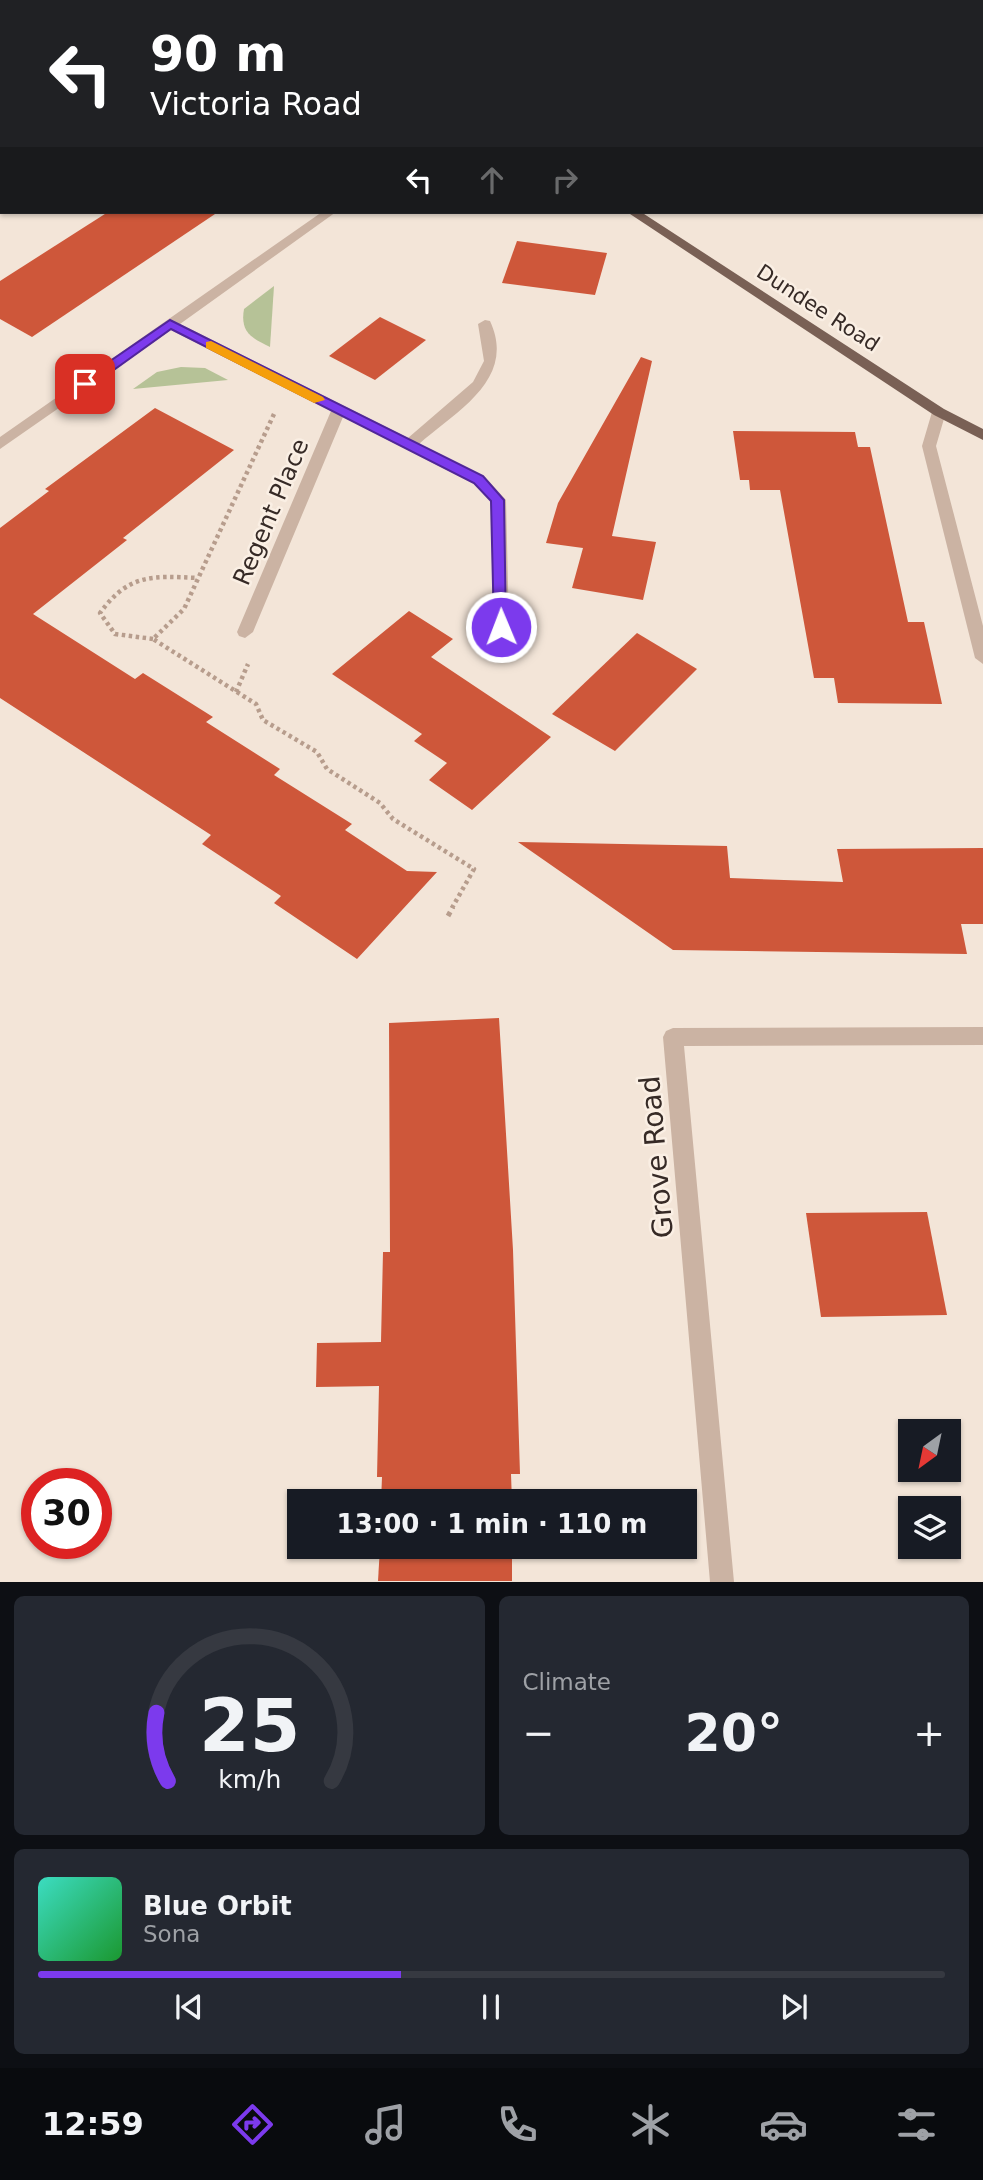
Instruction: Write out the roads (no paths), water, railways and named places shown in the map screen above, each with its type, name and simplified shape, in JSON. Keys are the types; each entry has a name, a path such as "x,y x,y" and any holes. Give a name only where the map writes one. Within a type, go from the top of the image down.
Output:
{"main road":[{"name":"Dundee Road","path":"636,214 939,412 983,435"}],"street":[{"path":"0,444 327,214"},
{"path":"170,324 298,391 479,480 498,500 501,627"},
{"path":"409,445 479,385 491,361 485,324"},
{"name":"Regent Place","path":"245,632 339,410"},
{"path":"939,412 929,446 983,659"},
{"name":"Grove Road","path":"722,1581 673,1037 983,1036"}]}
